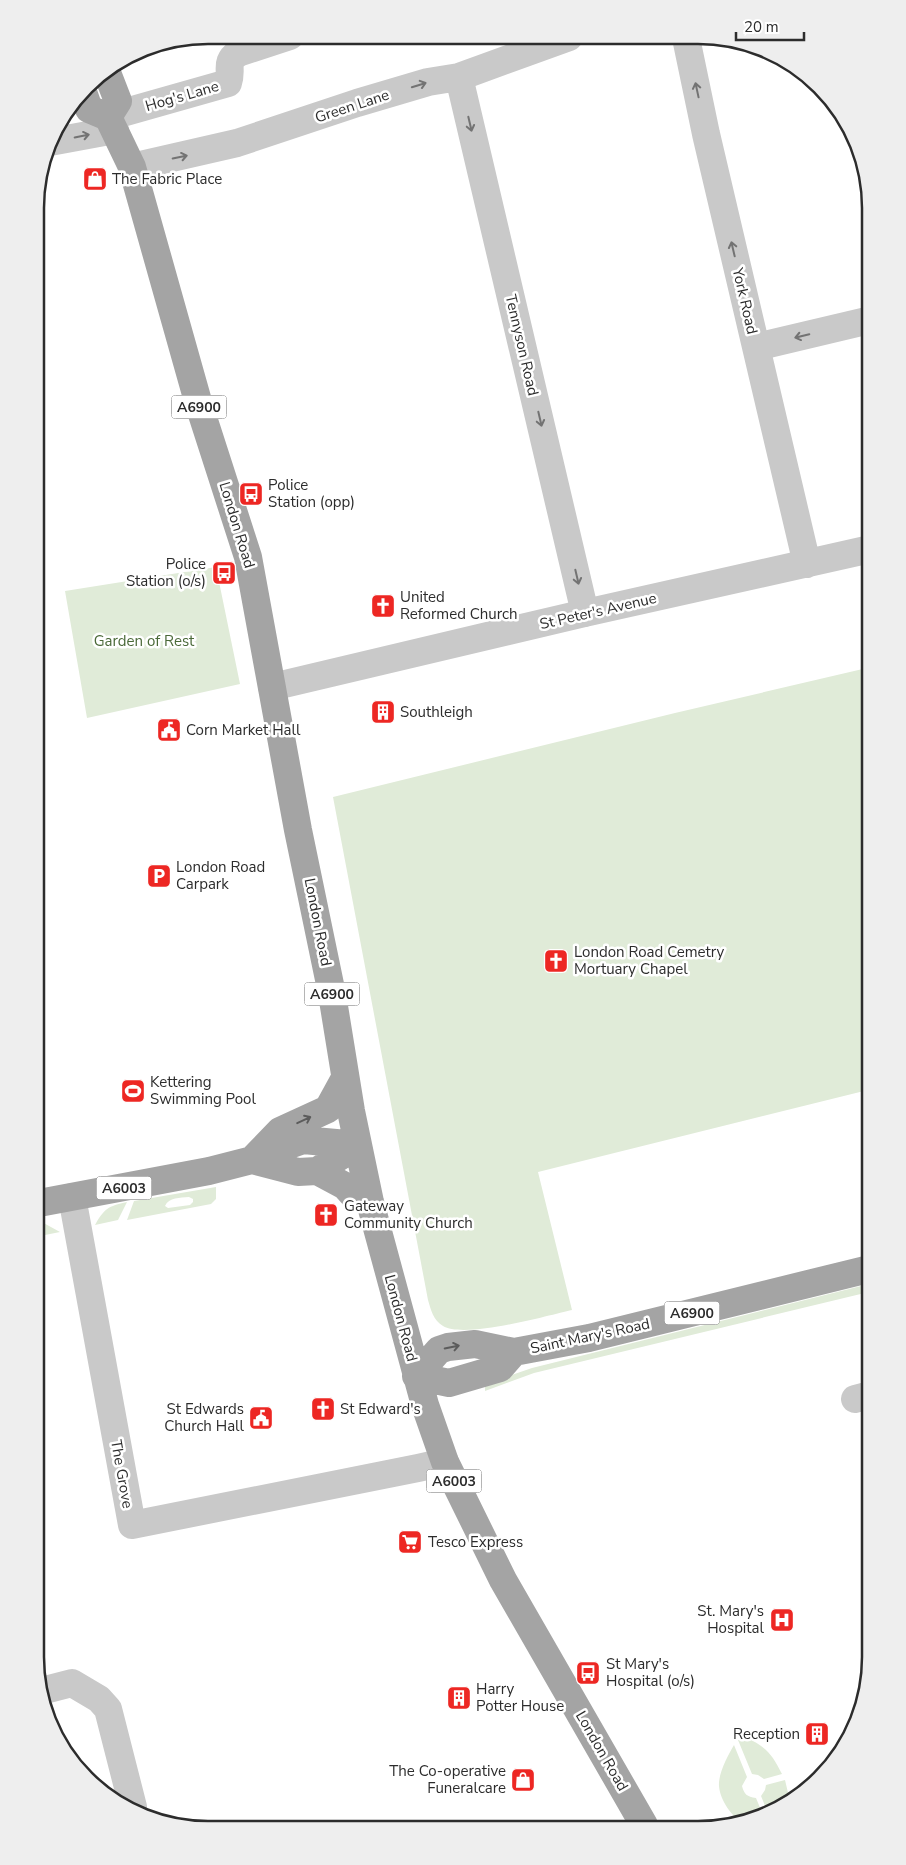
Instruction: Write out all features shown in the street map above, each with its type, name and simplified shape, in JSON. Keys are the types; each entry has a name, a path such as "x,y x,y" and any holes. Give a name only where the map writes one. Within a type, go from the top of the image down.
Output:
{"main road":[{"path":"86,99 89,109 112,124 118,101 109,77"},
{"name":"London Road","path":"112,124 132,167 199,405 248,557 298,830 332,994 358,1145 370,1202 416,1376 445,1462 510,1594 642,1821"},
{"name":"A6003","path":"258,1153 280,1131 328,1109 345,1078"},
{"name":"A6003","path":"44,1202 209,1171 258,1153 303,1140 358,1145"},
{"path":"358,1145 317,1171 345,1186 354,1196 370,1202"},
{"name":"A6003","path":"258,1153 298,1172 317,1171"},
{"name":"Saint Mary's Road","path":"416,1376 439,1350 448,1347 475,1344 514,1352 589,1338 862,1271"}],"street":[{"name":"Hog's Lane","path":"112,124 228,83 231,75 229,62 231,58 238,53 266,44"},
{"name":"Green Lane","path":"132,167 237,144 428,82 459,77 550,44"},
{"name":"York Road","path":"687,44 706,134 807,564"},
{"name":"Tennyson Road","path":"459,77 585,613"},
{"path":"59,139 112,124"},
{"path":"756,347 862,322"},
{"name":"St Peter's Avenue","path":"272,687 585,613 862,551"},
{"name":"The Grove","path":"72,1197 132,1525 445,1462"},
{"path":"47,1689 72,1683 99,1699 108,1709 132,1802"}],"green space":[{"name":"Garden of Rest","path":"216,567 240,684 87,718 65,591"},
{"path":"862,669 862,1091 538,1172 572,1310 486,1328 468,1330 443,1326 435,1318 428,1300 333,797"},
{"path":"216,1187 216,1199 211,1204 127,1220 134,1201","holes":["189,1197 193,1199 190,1205 168,1208 165,1206 175,1198"]},
{"path":"127,1202 118,1220 95,1225 107,1209"},
{"path":"44,1223 60,1232 44,1235"},
{"path":"862,1286 862,1294 534,1373 485,1391 485,1384 532,1368"},
{"path":"750,1739 769,1754 776,1762 782,1774 764,1779 752,1774 738,1740"},
{"path":"734,1745 747,1777 742,1786 744,1791 746,1795 756,1798 760,1809 735,1817 728,1808 719,1786 726,1759"},
{"path":"785,1780 788,1794 765,1807 761,1796 766,1785"}],"place":[{"name":"The Fabric Place","path":"95,179"},
{"name":"Police Station (opp)","path":"251,494"},
{"name":"Police Station (o/s)","path":"224,573"},
{"name":"United Reformed Church","path":"383,606"},
{"name":"Southleigh","path":"383,712"},
{"name":"Corn Market Hall","path":"169,730"},
{"name":"London Road Carpark","path":"159,876"},
{"name":"London Road Cemetry Mortuary Chapel","path":"556,961"},
{"name":"Kettering Swimming Pool","path":"133,1091"},
{"name":"Gateway Community Church","path":"326,1215"},
{"name":"St Edward's","path":"323,1409"},
{"name":"St Edwards Church Hall","path":"261,1418"},
{"name":"Tesco Express","path":"410,1542"},
{"name":"St. Mary's Hospital","path":"782,1620"},
{"name":"St Mary's Hospital (o/s)","path":"588,1673"},
{"name":"Harry Potter House","path":"459,1698"},
{"name":"Reception","path":"817,1734"},
{"name":"The Co-operative Funeralcare","path":"523,1780"}]}
